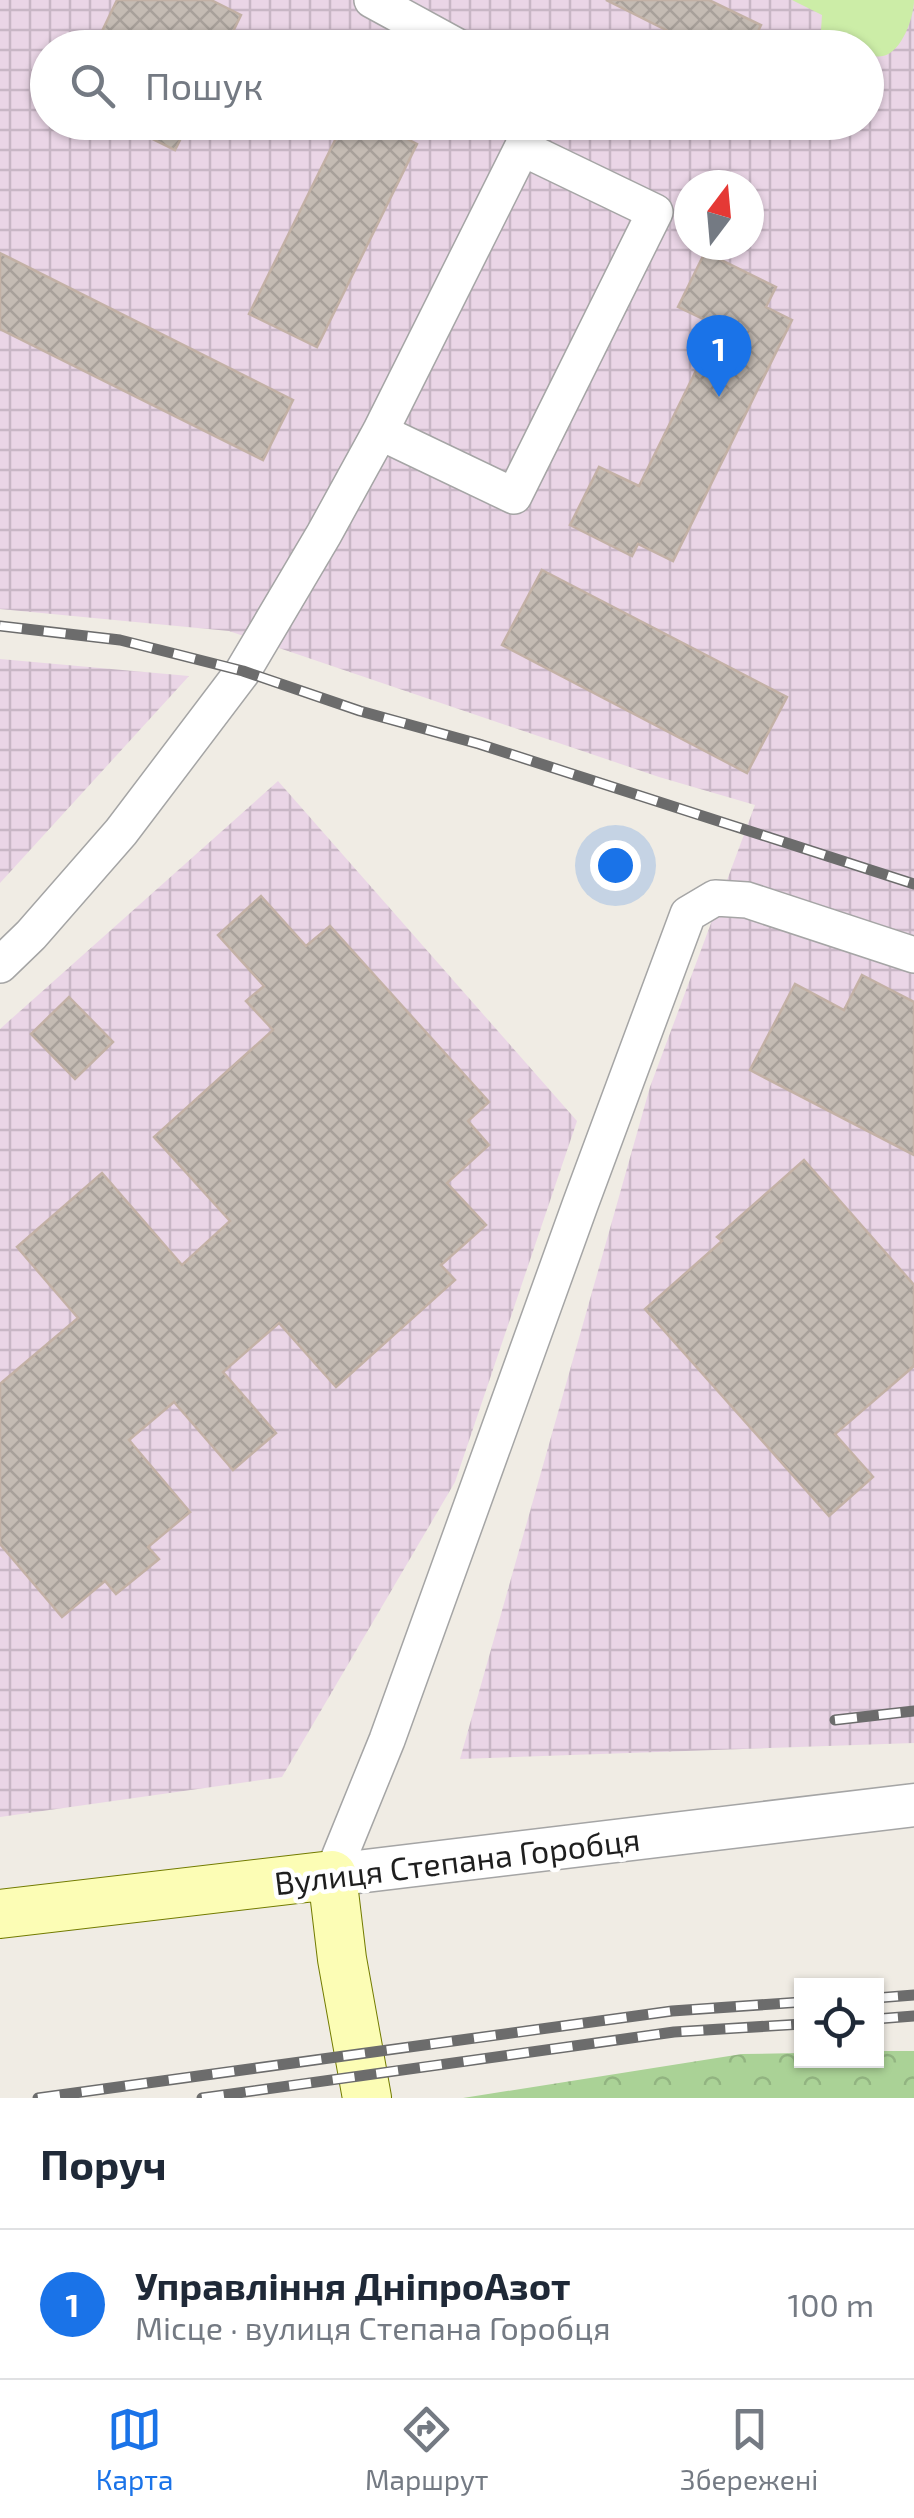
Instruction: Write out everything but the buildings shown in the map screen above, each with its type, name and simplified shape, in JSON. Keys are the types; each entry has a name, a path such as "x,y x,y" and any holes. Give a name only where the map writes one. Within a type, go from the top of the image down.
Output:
{"main road":[{"name":"Вулиця Степана Горобця","path":"0,1914 332,1875"},
{"path":"332,1875 367,2098"}],"street":[{"path":"372,0 427,30"},
{"path":"0,965 121,832 243,671 380,432 522,140"},
{"path":"380,432 514,496 654,212 532,140"},
{"path":"332,1875 387,1740 688,914 714,898 748,900 914,954"},
{"name":"Вулиця Степана Горобця","path":"332,1875 914,1805"}],"shaded area":[{"path":"0,0 914,0 914,1743 460,1759 650,1087 755,805 659,777 229,631 0,609"},
{"path":"0,659 189,676 0,883"},
{"path":"278,781 577,1121 455,1482 282,1777 0,1817 0,1029"}],"green space":[{"path":"792,0 914,0 901,41 884,55 884,30 821,30 822,15"},
{"path":"884,2051 914,2051 914,2098 463,2098 742,2054 794,2053 794,2068 884,2068"}],"railway":[{"path":"0,626 120,640 243,671 914,884"},
{"path":"835,1720 914,1711"},
{"path":"884,1997 914,1995"},
{"path":"38,2098 672,2011 794,2003"},
{"path":"884,2018 914,2016"},
{"path":"202,2098 674,2032 794,2024"}],"place":[{"name":"Управління ДніпроАзот","path":"719,397"}]}
